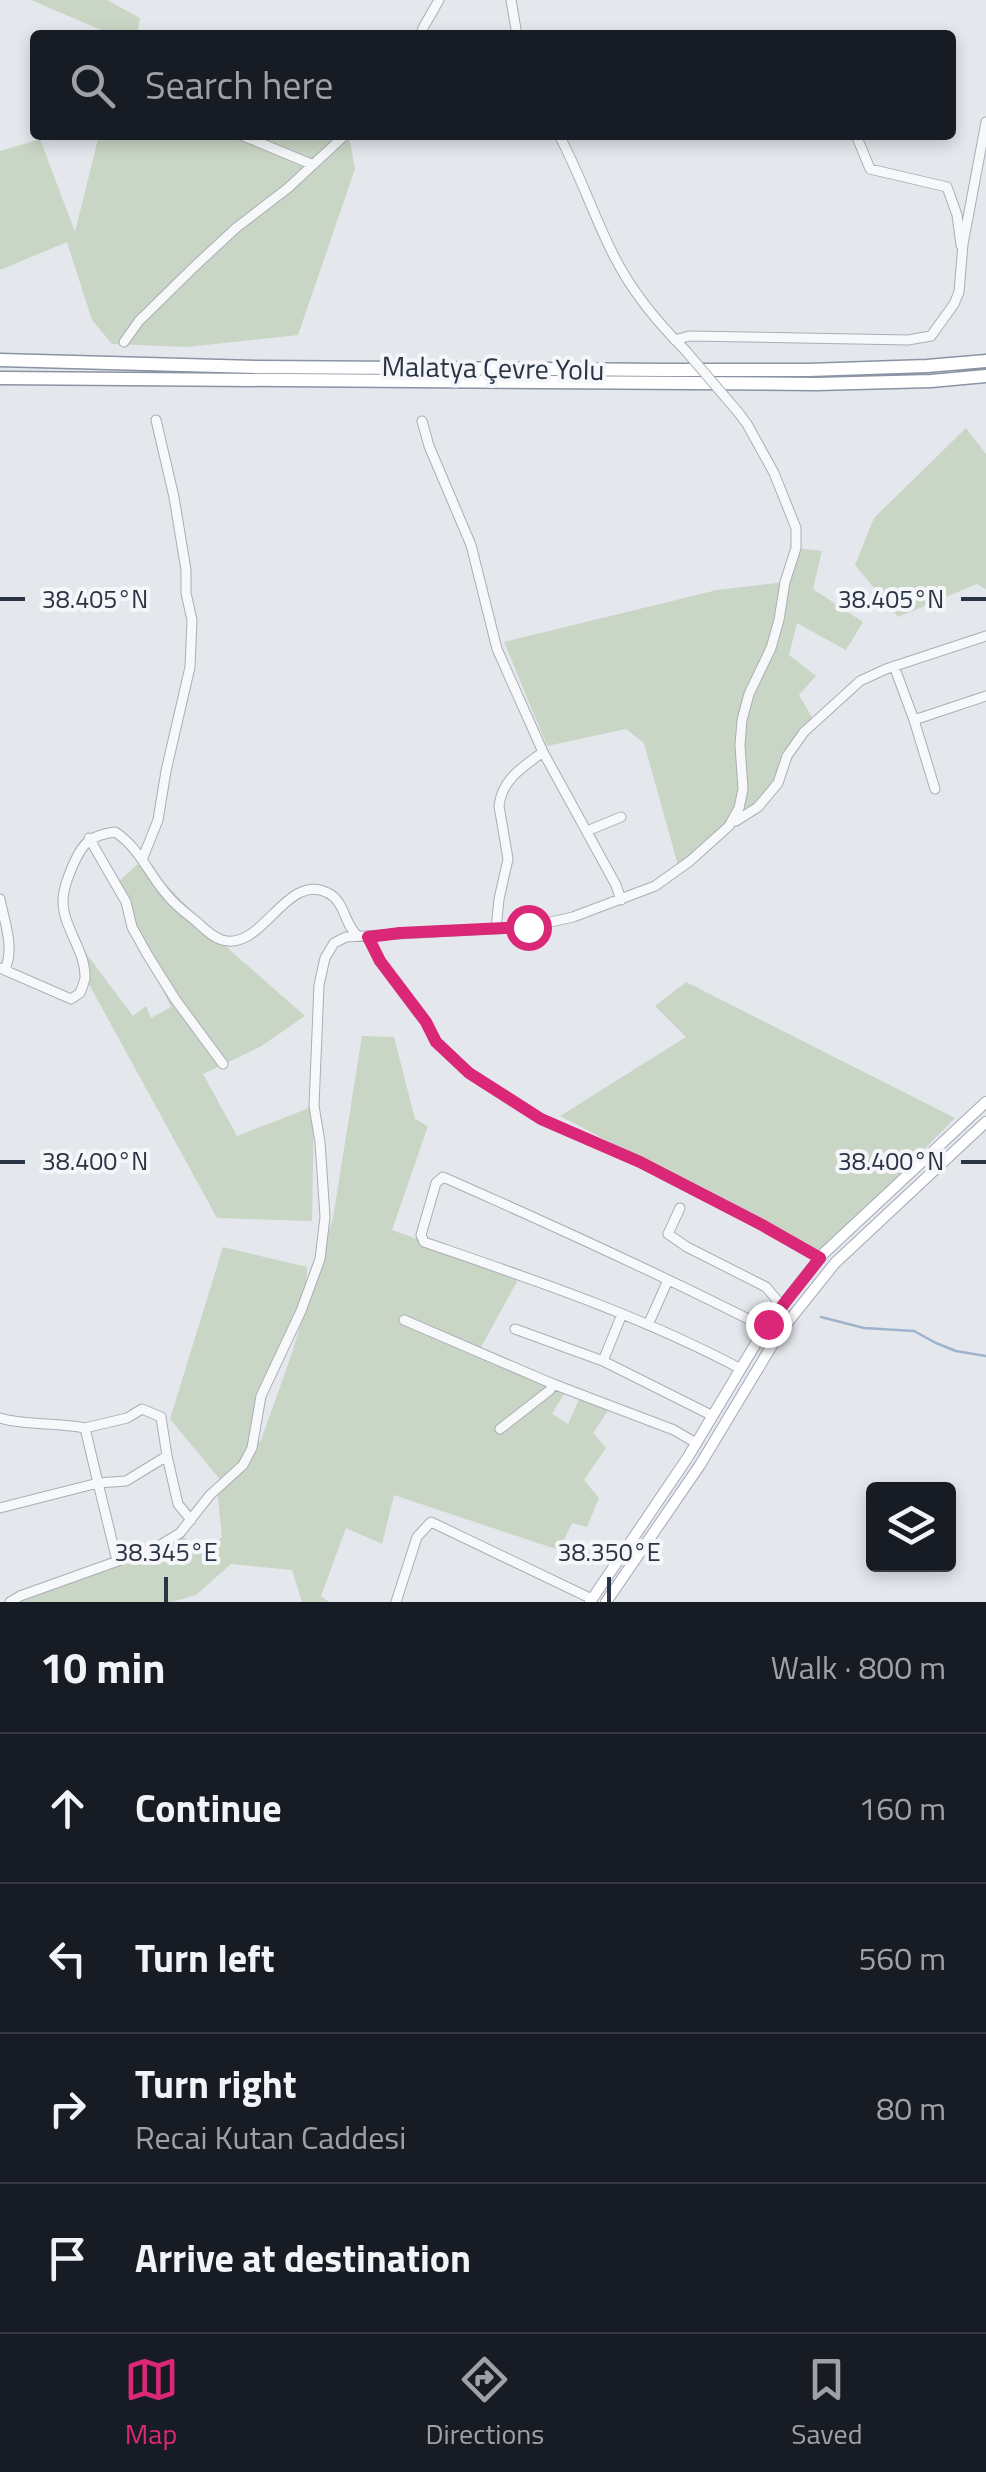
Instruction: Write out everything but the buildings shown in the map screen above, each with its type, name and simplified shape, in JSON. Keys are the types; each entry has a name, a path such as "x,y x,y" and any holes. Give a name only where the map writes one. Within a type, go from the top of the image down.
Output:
{"highway":[{"name":"Malatya Çevre Yolu","path":"0,360 256,367 666,370 808,370 986,361"},
{"name":"Malatya Çevre Yolu","path":"0,378 817,384 986,376"}],"main road":[{"path":"591,1600 696,1443 766,1328 820,1258 985,1105"},
{"path":"606,1602 700,1465 780,1332 835,1263 986,1122"}],"street":[{"path":"423,30 440,0"},
{"path":"511,0 516,30"},
{"path":"675,340 689,336 908,340 930,336 959,292 962,253 986,122"},
{"path":"253,140 311,164"},
{"path":"124,342 194,267 339,140"},
{"path":"561,140 613,255 658,323 738,412 774,473 796,528 796,548 779,620 742,720 740,808 730,826"},
{"path":"858,140 870,169 947,187 957,215 962,253"},
{"path":"142,860 158,820 192,643 183,554 156,420"},
{"path":"422,421 471,545 497,648 543,752 621,900"},
{"path":"334,944 346,937 528,927 573,917 655,886 758,807 778,783 787,756 804,732 860,681 986,636"},
{"path":"894,666 935,789"},
{"path":"914,720 986,696"},
{"path":"496,929 498,899 508,860 499,806 502,789 516,772 543,752"},
{"path":"587,831 621,817"},
{"path":"0,899 10,946 10,956 2,968 71,999 80,993 85,978 63,900 79,851 89,838 114,832 130,841 169,898 205,930 223,940 240,940 291,898 308,890 324,890 336,898 351,930 365,937 436,1042 469,1073 541,1119 640,1162 820,1258"},
{"path":"89,838 126,902 132,927 146,954 222,1064"},
{"path":"10,1602 157,1546 180,1533 210,1495 242,1465 252,1448 261,1396 301,1311 320,1259 326,1217 314,1106 319,985 326,958 347,923"},
{"path":"741,1369 688,1341 622,1314 424,1242 421,1235 436,1183 443,1178 766,1328"},
{"path":"680,1208 668,1234 766,1287 782,1306"},
{"path":"648,1325 668,1280"},
{"path":"603,1361 622,1314"},
{"path":"404,1320 553,1384 674,1430 696,1443"},
{"path":"515,1328 603,1361 712,1416"},
{"path":"500,1429 553,1384"},
{"path":"0,1418 85,1428 127,1418 142,1409 161,1417 178,1504 191,1520"},
{"path":"85,1428 117,1561"},
{"path":"0,1508 98,1483 126,1481 167,1456"},
{"path":"396,1602 417,1537 431,1522 591,1600"}],"green space":[{"path":"31,0 107,0 140,18 138,30 101,30"},
{"path":"40,140 75,232 98,140 350,140 355,169 298,335 187,347 112,344 92,320 67,242 0,270 0,151"},
{"path":"966,428 986,454 986,589 977,584 898,617 855,565 874,518"},
{"path":"796,548 822,551 813,589 863,622 846,650 797,623 789,655 816,676 799,695 815,722 787,756 778,783 758,807 739,808 729,826 679,869 644,743 626,729 547,746 504,642 717,590 785,582"},
{"path":"142,860 232,952 305,1016 260,1047 203,1074 237,1136 314,1106 312,1221 217,1218 85,977 71,933 133,1016 146,1006 151,1018 171,1007 115,885"},
{"path":"686,982 955,1118 822,1253 560,1116 686,1037 655,1006"},
{"path":"362,1036 394,1037 415,1119 428,1126 392,1230 520,1276 479,1351 567,1389 552,1414 568,1424 581,1395 611,1406 593,1433 606,1448 584,1480 599,1498 587,1527 572,1523 559,1550 394,1495 382,1544 346,1528 321,1596 329,1602 302,1602 292,1570 231,1564 196,1595 172,1602 10,1602 180,1533 201,1554 222,1537 217,1489 222,1482 170,1419 223,1247 307,1267 305,1302 264,1387 253,1448 261,1440 333,1218"}],"waterway":[{"path":"821,1317 864,1328 914,1331 956,1351 986,1356"}],"route":[{"path":"528,927 368,937 436,1042 469,1073 541,1119 610,1147 820,1258 768,1324"}]}
